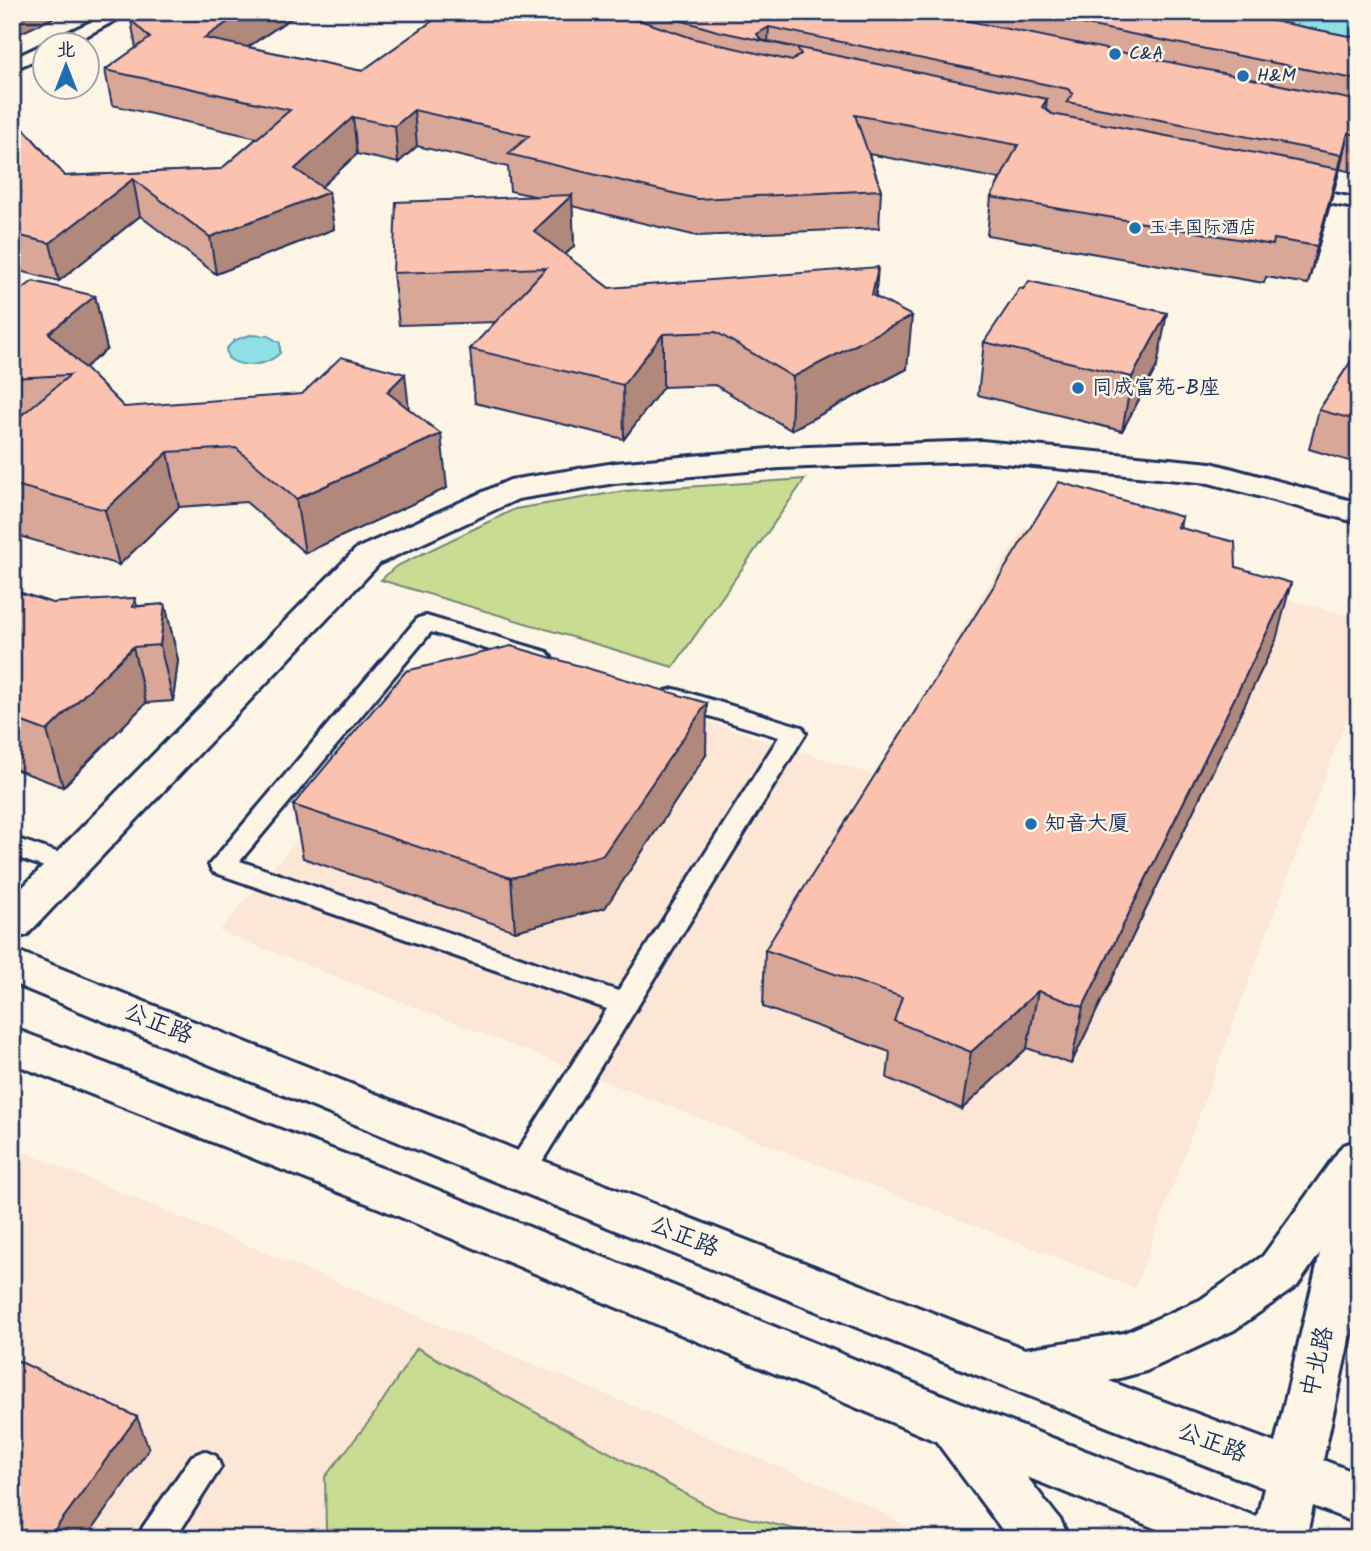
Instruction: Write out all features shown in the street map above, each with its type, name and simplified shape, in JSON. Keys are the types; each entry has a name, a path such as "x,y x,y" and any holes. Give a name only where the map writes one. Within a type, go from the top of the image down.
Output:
{"main road":[{"path":"12,924 369,556 510,490 615,473 780,458 982,451 1211,473 1359,513"},
{"name":"公正路","path":"12,965 520,1172 1025,1372 1359,1499"},
{"path":"12,1045 396,1194 954,1424 1247,1539"},
{"path":"1025,1372 1128,1355 1217,1315 1280,1271 1359,1159"},
{"name":"中北路","path":"1279,1539 1359,1185"},
{"path":"954,1424 1042,1539"}],"lane":[{"path":"83,32 124,12"},
{"path":"12,65 32,56"},
{"path":"1359,193 1286,184 1359,204"},
{"path":"558,662 426,623 222,865 624,1004"},
{"path":"520,1172 794,733 650,690"},
{"path":"12,846 68,866"},
{"path":"155,1539 204,1467"}],"shaded area":[{"path":"1024,527 1359,619 1359,685 1135,1288 219,931 466,644 874,775"},
{"path":"12,1147 858,1500 930,1539 12,1539"}],"green space":[{"path":"805,479 673,667 381,580 395,567 515,509 624,491"},
{"path":"417,1348 717,1511 816,1534 820,1539 344,1539 326,1531 325,1477 371,1419"}],"water":[{"path":"1055,12 1359,12 1359,75"},
{"path":"250,335 268,336 280,343 280,353 255,365 241,364 228,358 226,349 235,340"}],"building":[{"path":"144,12 243,12 204,38 362,71 445,12 607,12 695,39 792,61 801,54 797,48 717,31 653,12 925,12 1359,101 1359,135 1348,133 1342,155 1067,102 1073,94 1068,89 769,27 757,34 761,40 1047,99 1042,107 1052,114 1338,169 1317,246 1274,239 1273,245 991,197 1018,145 855,115 881,190 698,199 508,154 529,136 414,110 395,126 353,117 295,169 329,192 210,237 133,179 50,243 12,234 12,153 21,147 12,147 12,115 65,176 221,169 290,110 105,70 150,38 131,20"},
{"path":"1023,12 1228,12 1359,38 1359,80"},
{"path":"572,195 534,231 609,288 878,267 872,295 912,316 793,377 716,332 663,334 623,385 470,349 546,268 393,273 396,202"},
{"path":"33,281 95,296 49,333 124,407 302,394 341,357 405,374 387,392 441,434 296,499 236,448 168,452 105,510 12,484 12,423 70,375 12,378 12,297"},
{"path":"1029,281 1167,313 1132,377 984,342 1020,288 1023,289"},
{"path":"1359,349 1359,421 1319,410"},
{"name":"知音大厦","path":"1059,482 1182,517 1177,527 1235,542 1236,567 1291,583 1083,1007 1038,991 971,1052 894,1021 902,997 765,950"},
{"path":"12,590 52,603 135,598 133,607 165,604 160,645 133,647 47,731 12,718"},
{"path":"511,646 707,703 603,855 511,878 293,805 406,671"},
{"path":"12,1358 137,1417 48,1539 12,1539"}],"place":[{"name":"C&A","path":"1115,54"},
{"name":"H&M","path":"1243,76"},
{"name":"玉丰国际酒店","path":"1135,228"},
{"name":"同成富苑-B座","path":"1078,388"},
{"name":"知音大厦","path":"1031,824"}]}
